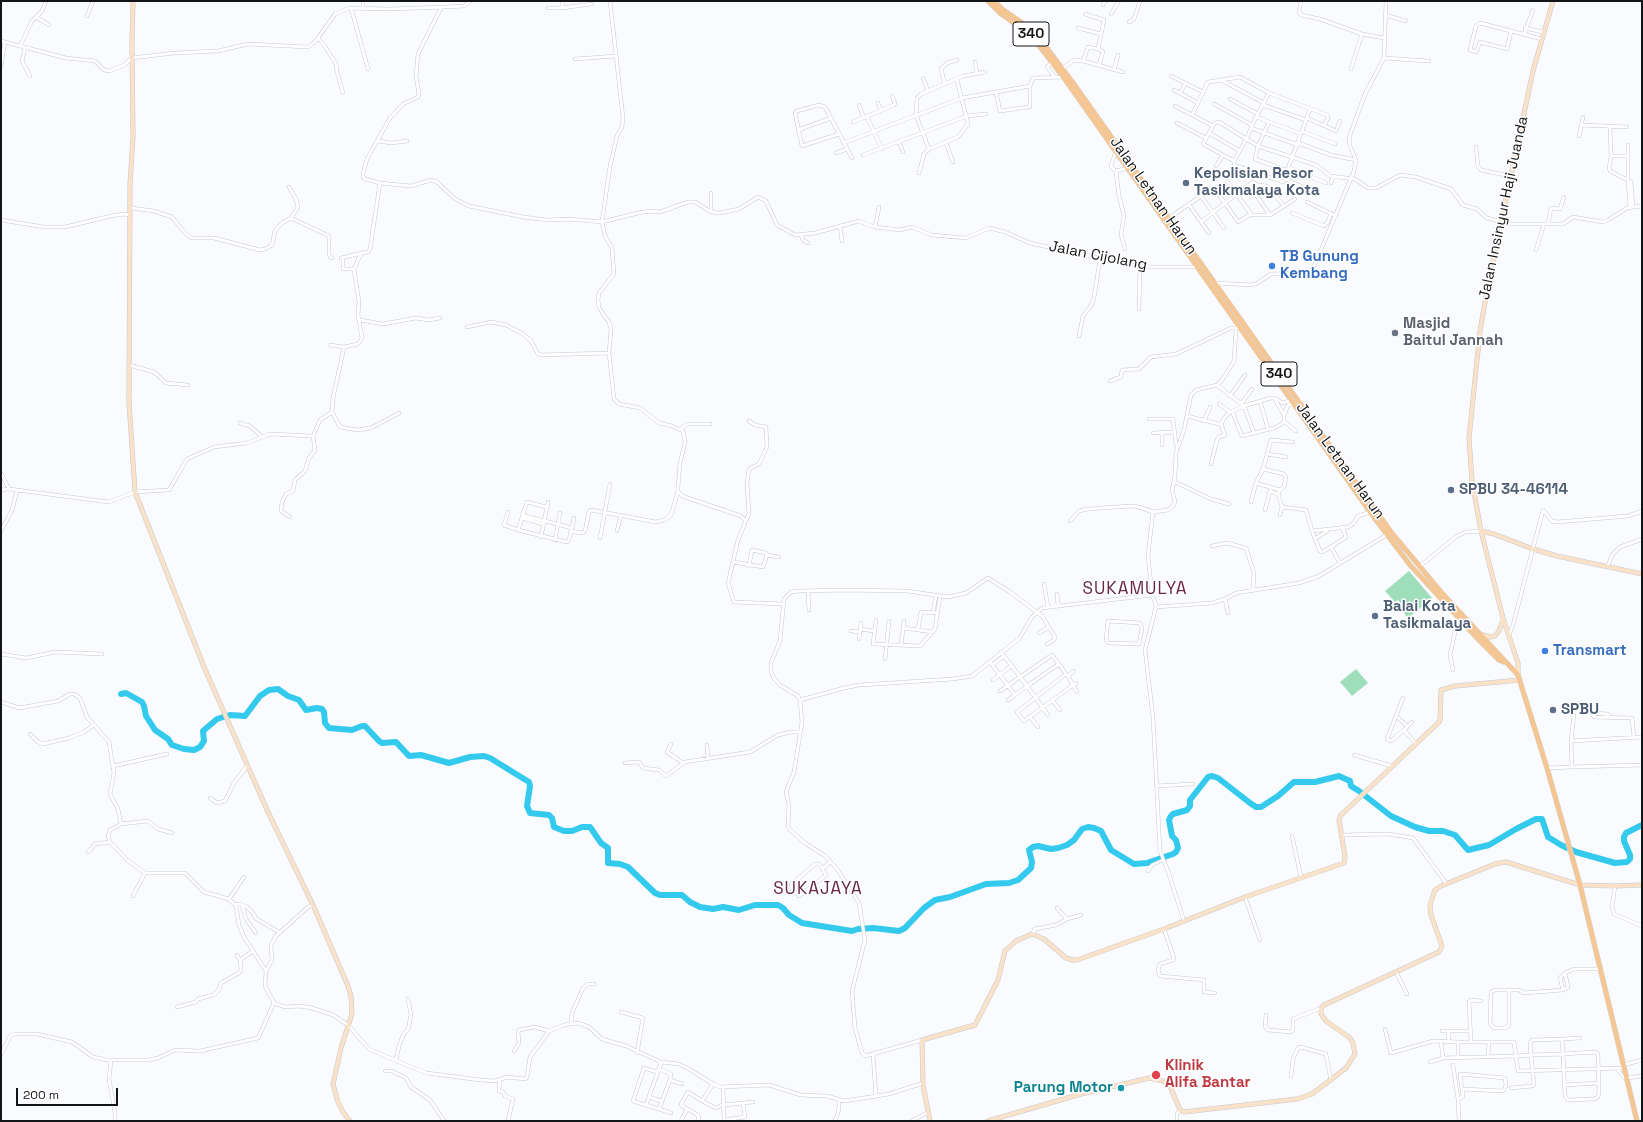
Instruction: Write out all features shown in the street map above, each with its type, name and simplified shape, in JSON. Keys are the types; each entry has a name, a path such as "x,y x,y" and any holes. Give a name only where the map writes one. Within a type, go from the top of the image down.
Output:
{"main road":[{"name":"Jalan Letnan Harun","path":"988,1 1000,13 1031,35 1066,77"},
{"name":"Jalan Letnan Harun","path":"994,1 1002,9 1034,31 1062,69 1128,168 1215,283 1237,326 1324,443"},
{"name":"Jalan Letnan Harun","path":"1115,148 1170,218 1177,234 1198,267 1223,299 1389,533 1410,565 1480,634 1502,657 1504,662"},
{"path":"1324,443 1370,512 1389,533"},
{"name":"Jalan Letnan Harun","path":"1389,533 1419,567 1458,618 1499,660 1504,662"},
{"path":"1504,662 1519,678 1547,768 1580,885 1637,1121"}],"street":[{"path":"20,46 32,21 44,7 46,1"},
{"path":"88,16 92,1"},
{"path":"133,1 133,136 130,185 129,364 130,425 135,492 186,624 226,718 310,907 343,974 351,996 352,1014 341,1048 333,1084 338,1102 350,1121"},
{"path":"363,1 363,9"},
{"path":"1,41 66,58 95,61 107,71 119,67 132,58 174,53 218,51 248,44 308,47 318,38 335,14 343,9 441,8 464,6 470,1"},
{"path":"562,1 562,7"},
{"path":"522,517 543,523 557,524 571,530 584,532 590,510 656,522 665,520 671,515 678,491 680,463 685,443 684,432 681,429 659,423 640,408 615,402 612,392 609,353 611,328 609,322 599,308 599,293 614,274 612,248 605,236 602,222 610,166 622,127 623,118 610,1"},
{"path":"1103,5 1105,1"},
{"path":"1111,14 1119,1"},
{"path":"1128,22 1134,18 1140,1"},
{"path":"1301,1 1300,14 1320,19 1362,34 1384,38"},
{"path":"1215,283 1250,285 1256,284 1271,274 1305,274 1310,272 1315,267 1325,240 1352,179 1356,160 1350,146 1349,138 1365,94 1384,58 1386,1"},
{"name":"Jalan Insinyur Haji Juanda","path":"1519,678 1518,663 1503,618 1481,531 1472,481 1469,438 1480,331 1485,300 1526,103 1543,32 1553,1"},
{"path":"548,8 562,8 592,4"},
{"path":"351,8 368,68"},
{"path":"441,8 418,54 416,76 419,94 418,97 403,104 394,113 381,133 368,159 362,176 365,179 380,183 411,186 431,180 437,182 455,199 474,208 523,218 548,220 570,219 602,222 638,213 660,212 688,202 699,204 717,214 731,212 742,208 758,197 767,203 778,227 794,234 801,235 803,240 808,243"},
{"path":"1524,34 1533,10"},
{"path":"1085,14 1103,19 1098,49"},
{"path":"1385,15 1406,21"},
{"path":"36,17 49,25"},
{"path":"1480,42 1476,52 1471,51 1470,49 1476,26 1480,23 1542,38"},
{"path":"1078,28 1101,34"},
{"path":"1525,28 1543,32"},
{"path":"1473,39 1506,49 1508,48 1511,31"},
{"path":"1351,69 1362,34"},
{"path":"318,38 336,64 336,72 343,93"},
{"path":"1,66 5,42"},
{"path":"1083,61 1088,47 1098,49 1103,52 1099,65"},
{"path":"25,48 22,61 30,76"},
{"path":"1114,70 1118,55"},
{"path":"575,59 616,56"},
{"path":"1384,58 1429,61"},
{"path":"945,84 941,69 947,63 957,60"},
{"path":"1062,69 1074,60 1123,72"},
{"path":"975,62 977,73"},
{"path":"1052,62 1047,67 1055,77"},
{"path":"929,150 916,115 917,98 921,94 957,80 963,76 985,72"},
{"path":"1171,76 1203,92"},
{"path":"996,92 1000,111 1029,107 1030,86 1034,78 1066,77"},
{"path":"1192,115 1209,81 1239,77 1269,93 1328,116 1324,126"},
{"path":"923,78 928,91"},
{"path":"920,173 924,155 929,150 960,136 968,124 957,80"},
{"path":"1220,80 1264,104 1314,121 1336,131 1340,121"},
{"path":"1180,93 1186,83"},
{"path":"843,143 874,133 916,115 962,98 1030,86"},
{"path":"1174,90 1198,103"},
{"path":"1234,161 1269,93"},
{"path":"853,122 894,106 892,96"},
{"path":"1230,99 1269,122 1335,144"},
{"path":"878,103 881,110"},
{"path":"1214,104 1264,133 1331,155 1356,160"},
{"path":"839,134 804,146 801,144 794,116 797,111 821,105 826,108 852,158"},
{"path":"859,105 882,149"},
{"path":"1175,106 1213,126"},
{"path":"1310,109 1292,157 1285,179 1280,182 1234,165 1234,161 1203,144 1215,123 1219,122 1258,146 1292,157 1316,165 1328,175 1333,177 1356,180 1367,188 1376,188 1400,175 1416,177 1451,189 1463,205 1477,209 1487,218 1513,224 1563,224 1572,217 1604,222 1631,207 1642,206"},
{"path":"1314,121 1317,111"},
{"path":"863,155 967,116 986,114"},
{"path":"1579,136 1583,117"},
{"path":"798,130 832,118"},
{"path":"1269,122 1258,146 1255,159 1326,183"},
{"path":"1177,123 1206,138"},
{"path":"1581,125 1627,127"},
{"path":"1610,127 1611,156 1609,168 1610,171 1628,179 1632,183 1631,207"},
{"path":"1209,133 1240,151"},
{"path":"378,141 391,143 407,142"},
{"path":"899,142 903,152"},
{"path":"946,143 953,162"},
{"path":"1628,145 1628,179"},
{"path":"1476,147 1479,168 1510,176"},
{"path":"1115,148 1111,166 1116,171 1119,196 1124,216 1121,234 1125,249"},
{"path":"836,153 847,149"},
{"path":"1216,166 1223,155"},
{"path":"1611,156 1628,156"},
{"path":"1116,171 1128,168"},
{"path":"1331,183 1333,177"},
{"path":"1285,179 1320,194"},
{"path":"1227,181 1250,214"},
{"path":"1201,222 1253,182 1259,186 1267,186 1284,206"},
{"path":"354,269 343,269 342,258 362,254 368,252 370,249 380,183"},
{"path":"1249,185 1270,215"},
{"path":"131,208 154,212 172,218 191,238 214,238 262,250 270,247 275,231 282,222 291,218 298,207 296,199 289,187"},
{"path":"1170,218 1214,188 1238,222 1250,214 1270,215 1295,199"},
{"path":"711,193 711,212"},
{"path":"1201,196 1224,228"},
{"path":"1536,250 1551,208 1560,209 1564,197"},
{"path":"1306,202 1336,216"},
{"path":"1189,205 1208,233"},
{"path":"875,228 879,207"},
{"path":"1292,214 1324,226 1328,222 1332,213"},
{"path":"1,220 44,227 64,227 111,216 124,214 130,215"},
{"path":"291,218 329,236 329,255 332,258"},
{"name":"Jalan Cijolang","path":"801,235 859,221 875,228 900,230 912,227 934,236 966,238 989,228 1005,232 1030,243 1100,259 1140,266 1198,267"},
{"path":"840,226 842,241"},
{"path":"330,345 343,350 357,345 362,341 360,320 358,315 359,302 354,269 355,264 362,254"},
{"path":"1079,336 1083,316 1091,306 1094,298 1100,259"},
{"path":"1139,309 1140,266"},
{"path":"360,320 383,324 416,318 431,320 440,318"},
{"path":"467,327 491,322 506,325 523,334 531,341 538,354 541,355 609,353"},
{"path":"1110,381 1121,377 1122,370 1139,369 1151,358 1176,354 1237,326 1234,360 1217,385 1194,391 1191,395 1184,430 1177,447"},
{"path":"343,350 333,398 332,412 340,427 357,430 371,428 399,413"},
{"path":"129,364 157,373 166,383 188,386"},
{"path":"1230,396 1244,375"},
{"path":"1217,385 1244,405"},
{"path":"1252,389 1245,400 1244,405 1254,433"},
{"path":"1274,398 1284,415"},
{"path":"1221,424 1231,412 1244,405 1274,398 1283,403 1293,402"},
{"path":"1260,401 1268,429"},
{"path":"1219,404 1231,412 1241,436 1244,437 1281,425 1284,421 1284,415 1288,405 1293,402"},
{"path":"1204,421 1210,407"},
{"path":"290,517 282,512 282,502 286,494 293,492 295,480 305,471 308,459 315,450 313,436 320,420 332,412"},
{"path":"1187,416 1221,424"},
{"path":"1070,521 1079,511 1088,509 1131,506 1153,512 1168,510 1172,507 1175,501 1172,491 1177,447 1173,419 1149,419"},
{"path":"749,421 755,425 766,427 767,447 760,464 749,470 749,514 738,540 728,583 734,602 783,604"},
{"path":"1284,421 1296,431"},
{"path":"240,423 250,426 262,436"},
{"path":"681,429 687,424 710,424"},
{"path":"1211,464 1217,440 1219,437 1225,435 1221,424"},
{"path":"1153,433 1175,432"},
{"path":"1162,433 1162,445"},
{"path":"1,490 9,489 109,502 135,492 169,490 173,486 184,463 190,457 217,446 247,443 262,436 275,434 313,436"},
{"path":"1251,502 1256,482 1263,469 1271,439 1293,442"},
{"path":"1267,454 1286,457"},
{"path":"1263,469 1284,474 1286,477 1284,487 1278,494"},
{"path":"1,473 9,489"},
{"path":"1174,482 1211,499 1229,504"},
{"path":"1256,482 1278,494 1282,506 1280,515"},
{"path":"600,538 610,484"},
{"path":"1270,489 1280,490"},
{"path":"1265,510 1270,489"},
{"path":"1,531 12,510 17,491"},
{"path":"678,491 685,497 741,516 745,522"},
{"path":"518,530 525,504 527,502 546,507"},
{"path":"541,537 548,502"},
{"path":"1282,506 1306,510 1312,531 1321,552 1331,548 1346,537 1343,528"},
{"path":"1509,635 1534,549 1543,510 1552,521 1558,522 1628,516 1642,511"},
{"path":"508,512 504,525 541,537 568,542 574,518"},
{"path":"1153,512 1148,556 1152,595 1156,607 1148,631 1145,650 1153,717 1156,786 1162,858 1168,870 1184,921"},
{"path":"1312,531 1343,528 1351,525 1358,516 1370,512"},
{"path":"555,540 560,513"},
{"path":"617,531 621,515"},
{"path":"1315,539 1327,530"},
{"path":"1419,567 1457,536 1466,532 1481,531 1494,534 1557,556 1642,574"},
{"path":"1156,607 1200,604 1225,599 1236,592 1299,583 1319,576 1389,533"},
{"path":"1608,566 1612,555 1620,547 1642,539"},
{"path":"1212,546 1227,543 1246,548 1254,573 1253,590"},
{"path":"1331,548 1340,563"},
{"path":"749,566 752,550 779,557"},
{"path":"733,562 749,566 764,567 767,555"},
{"path":"1047,644 1055,638 1049,626 1037,611 988,578 964,593 948,597 907,591 791,592 784,598 780,641 772,663 771,671 779,684 795,693 800,700 801,732 793,775 786,792 790,805 787,824 790,830 830,862 844,878 857,898 865,940 852,991 852,1003 855,1028 861,1052 866,1056 975,1025 998,980 1005,951 1018,940 1032,934 1035,929 1056,925 1067,919 1081,915"},
{"path":"1044,584 1048,607"},
{"path":"808,591 809,610"},
{"path":"1057,594 1058,606"},
{"path":"991,664 1001,652 1019,639 1032,617 1042,608 1152,595"},
{"path":"933,612 938,596"},
{"path":"876,620 873,644 920,646 935,629 938,596"},
{"path":"1225,599 1228,613"},
{"path":"918,629 921,612 937,613"},
{"path":"1453,670 1450,655 1458,618"},
{"path":"1480,634 1490,637 1495,636 1502,625 1503,618"},
{"path":"885,659 889,621"},
{"path":"901,645 904,621"},
{"path":"1109,621 1140,623 1142,629 1138,644 1107,643 1109,621"},
{"path":"859,639 861,623"},
{"path":"1039,633 1049,626"},
{"path":"903,628 933,632"},
{"path":"1142,629 1148,631"},
{"path":"851,631 874,631"},
{"path":"1,654 26,658 52,652 102,654"},
{"path":"1001,652 1048,715"},
{"path":"1000,690 1051,655 1074,684 1077,692"},
{"path":"800,700 859,685 969,676 977,673 1004,656"},
{"path":"991,664 1015,695"},
{"path":"1008,700 1059,664"},
{"path":"993,680 1011,666"},
{"path":"1074,671 1017,710 1023,721 1074,684"},
{"path":"1032,934 1044,939 1066,958 1075,960 1164,930 1245,897 1344,862 1345,857 1339,820 1341,815 1362,797 1439,721 1442,689 1519,678"},
{"path":"1,702 22,707 58,701 70,694 74,694 81,699 86,715 109,742 114,777 110,794 118,809 121,824"},
{"path":"1402,698 1387,740 1392,741 1412,722"},
{"path":"1052,700 1060,710"},
{"path":"1594,707 1592,712 1608,714 1610,718 1632,718 1634,737"},
{"path":"1572,767 1571,741 1574,715"},
{"path":"1396,716 1407,726"},
{"path":"1030,717 1038,727"},
{"path":"30,734 38,742 43,744 69,738 84,732 94,725"},
{"path":"1404,730 1416,744"},
{"path":"1389,731 1397,736"},
{"path":"625,763 639,762 643,768 659,770 665,776 674,772 683,763 750,752 778,734 801,732"},
{"path":"1571,741 1642,737"},
{"path":"671,744 667,752 683,763"},
{"path":"707,744 708,758"},
{"path":"113,766 167,754"},
{"path":"1354,755 1392,766"},
{"path":"1547,768 1642,765"},
{"path":"210,798 217,803 223,802 234,783 247,766"},
{"path":"1156,786 1192,784"},
{"path":"172,833 158,829 148,821 121,824 108,832 108,836 110,842 126,860 145,874 185,873 204,892 229,899 234,904 240,927 266,971"},
{"path":"1342,834 1388,834 1413,838 1446,883"},
{"path":"1292,836 1300,877"},
{"path":"88,852 95,844 110,842"},
{"path":"1148,871 1152,865 1162,858"},
{"path":"822,868 830,862"},
{"path":"1266,1015 1265,1026 1268,1030 1291,1032 1293,1029 1293,1019 1321,1008 1324,1005 1436,955 1441,949 1440,939 1431,915 1430,905 1435,890 1446,883 1506,862 1580,885 1642,885"},
{"path":"815,864 822,868 826,875 801,896 798,896 792,889 792,884 815,864"},
{"path":"133,896 145,874"},
{"path":"229,899 244,877"},
{"path":"1615,886 1612,907 1614,914 1627,918 1642,926"},
{"path":"1245,897 1260,940"},
{"path":"234,904 242,904 252,912 255,918 279,932"},
{"path":"242,904 246,919 256,933"},
{"path":"310,907 279,932 271,945 272,960 266,971 265,986 274,1003 285,1007 300,1006 327,1012 348,1025 367,1048 427,1073 480,1080 495,1081 507,1077 526,1078 530,1057 549,1030"},
{"path":"1057,908 1067,919"},
{"path":"1164,930 1174,958 1173,960 1160,964 1158,970 1160,976 1204,980 1204,992 1215,993"},
{"path":"240,960 253,951"},
{"path":"176,1007 196,1002 198,998 213,995 219,990 221,983 240,972 240,960 237,955"},
{"path":"1563,990 1560,978 1565,973 1574,969 1600,970"},
{"path":"1396,972 1407,994"},
{"path":"1509,990 1509,1026 1505,1028 1494,1028 1490,1023 1491,992 1495,990 1509,990 1519,990 1524,993 1563,990 1568,987 1565,973"},
{"path":"571,1023 574,1007 584,988 588,984 594,984"},
{"path":"396,1060 404,1033 408,1030 411,1015 408,999"},
{"path":"1471,1042 1469,1002 1471,1000 1482,1001"},
{"path":"1,1055 12,1034 37,1034 72,1042 93,1057 111,1060 148,1060 158,1058 175,1050 200,1051 256,1039 260,1035 274,1003"},
{"path":"988,1121 1088,1093 1149,1078 1163,1081 1170,1086 1180,1110 1184,1112 1297,1099 1312,1094 1346,1068 1353,1058 1355,1050 1350,1038 1326,1021 1321,1014 1321,1008"},
{"path":"621,1012 643,1018 637,1053"},
{"path":"514,1050 519,1043 518,1030 535,1027 549,1030 571,1023 588,1026 602,1039 626,1046 637,1053 661,1062 678,1064 713,1084 723,1087 769,1085 800,1095 827,1096 839,1101 876,1096 923,1083"},
{"path":"1385,1029 1391,1053 1432,1041 1514,1042 1518,1072 1617,1068 1642,1060"},
{"path":"1442,1031 1470,1031"},
{"path":"1448,1031 1449,1042"},
{"path":"1511,1088 1533,1086 1534,1084 1530,1044 1532,1040 1580,1038"},
{"path":"1430,1062 1443,1058 1458,1057 1516,1056 1531,1055 1563,1054 1597,1053 1599,1068 1599,1095 1596,1099 1568,1100 1566,1098 1565,1085 1564,1069 1563,1054 1562,1039"},
{"path":"922,1040 923,1083 930,1121"},
{"path":"1442,1042 1443,1058"},
{"path":"1458,1042 1458,1057"},
{"path":"1488,1056 1489,1042"},
{"path":"1292,1076 1293,1059 1298,1048 1301,1047 1326,1054 1330,1081"},
{"path":"873,1054 876,1096"},
{"path":"111,1060 109,1079 115,1121"},
{"path":"646,1105 661,1062"},
{"path":"1453,1065 1458,1099 1459,1121"},
{"path":"658,1109 670,1080 670,1074 644,1068 633,1098 634,1101 658,1109 671,1113"},
{"path":"1617,1068 1620,1074 1627,1078 1642,1076"},
{"path":"384,1071 392,1071 406,1078 411,1087 430,1100 444,1121"},
{"path":"1458,1099 1463,1097 1460,1075 1462,1074 1505,1078 1506,1086 1503,1092 1462,1089"},
{"path":"500,1080 499,1091 503,1092 505,1096 513,1099 508,1121"},
{"path":"670,1080 682,1084"},
{"path":"1565,1085 1599,1083"},
{"path":"702,1101 713,1084"},
{"path":"723,1087 722,1105 724,1121 745,1117 743,1103"},
{"path":"698,1121 699,1116 681,1104 688,1092 716,1108 722,1105 753,1102"},
{"path":"649,1097 661,1101"},
{"path":"833,1121 836,1119 839,1109 839,1101"},
{"path":"681,1121 688,1110"},
{"path":"1177,1121 1177,1114 1180,1110"},
{"path":"910,1121 929,1112"}],"green space":[{"path":"1409,571 1432,598 1408,618 1399,607 1402,605 1398,600 1395,602 1385,591"},
{"path":"1356,669 1368,683 1352,696 1340,682"}],"waterway":[{"path":"121,694 126,693 142,702 146,716 155,730 168,739 172,745 184,749 194,750 200,747 204,741 203,731 217,719 230,715 245,716 260,696 269,690 278,689 288,696 299,700 306,710 317,708 322,709 324,712 325,723 329,728 352,730 365,726 379,741 382,743 396,742 409,756 421,755 449,763 470,757 484,756 490,758 529,782 530,786 527,806 530,813 549,815 552,818 554,827 564,831 572,831 582,827 590,827 601,843 608,848 608,863 620,864 628,867 655,893 660,895 682,895 690,902 700,907 713,909 723,907 739,910 755,905 778,905 789,915 802,923 852,931 873,928 899,931 905,928 924,908 935,900 950,897 986,884 1009,883 1018,880 1031,868 1032,862 1029,850 1038,846 1051,849 1067,845 1074,840 1082,829 1088,827 1101,831 1111,850 1134,864 1147,863 1173,854 1178,848 1176,840 1172,836 1169,820 1173,814 1187,810 1190,806 1190,800 1208,777 1212,776 1218,778 1256,807 1261,807 1278,796 1294,782 1315,782 1339,776 1350,781 1351,786 1391,816 1415,827 1429,831 1443,831 1455,835 1468,850 1489,845 1536,819 1542,819 1548,837 1561,845 1576,852 1615,863 1627,862 1630,859 1630,855 1624,841 1624,837 1626,833 1642,825"}],"place":[{"name":"Kepolisian Resor Tasikmalaya Kota","path":"1186,183"},
{"name":"TB Gunung Kembang","path":"1272,266"},
{"name":"Masjid Baitul Jannah","path":"1395,333"},
{"name":"SPBU 34-46114","path":"1451,490"},
{"name":"Balai Kota Tasikmalaya","path":"1375,616"},
{"name":"Transmart","path":"1545,651"},
{"name":"SPBU","path":"1553,710"},
{"name":"Klinik Alifa Bantar","path":"1156,1075"},
{"name":"Parung Motor","path":"1121,1088"}],"district":[{"name":"SUKAMULYA","path":"1135,589"},
{"name":"SUKAJAYA","path":"818,889"}]}
